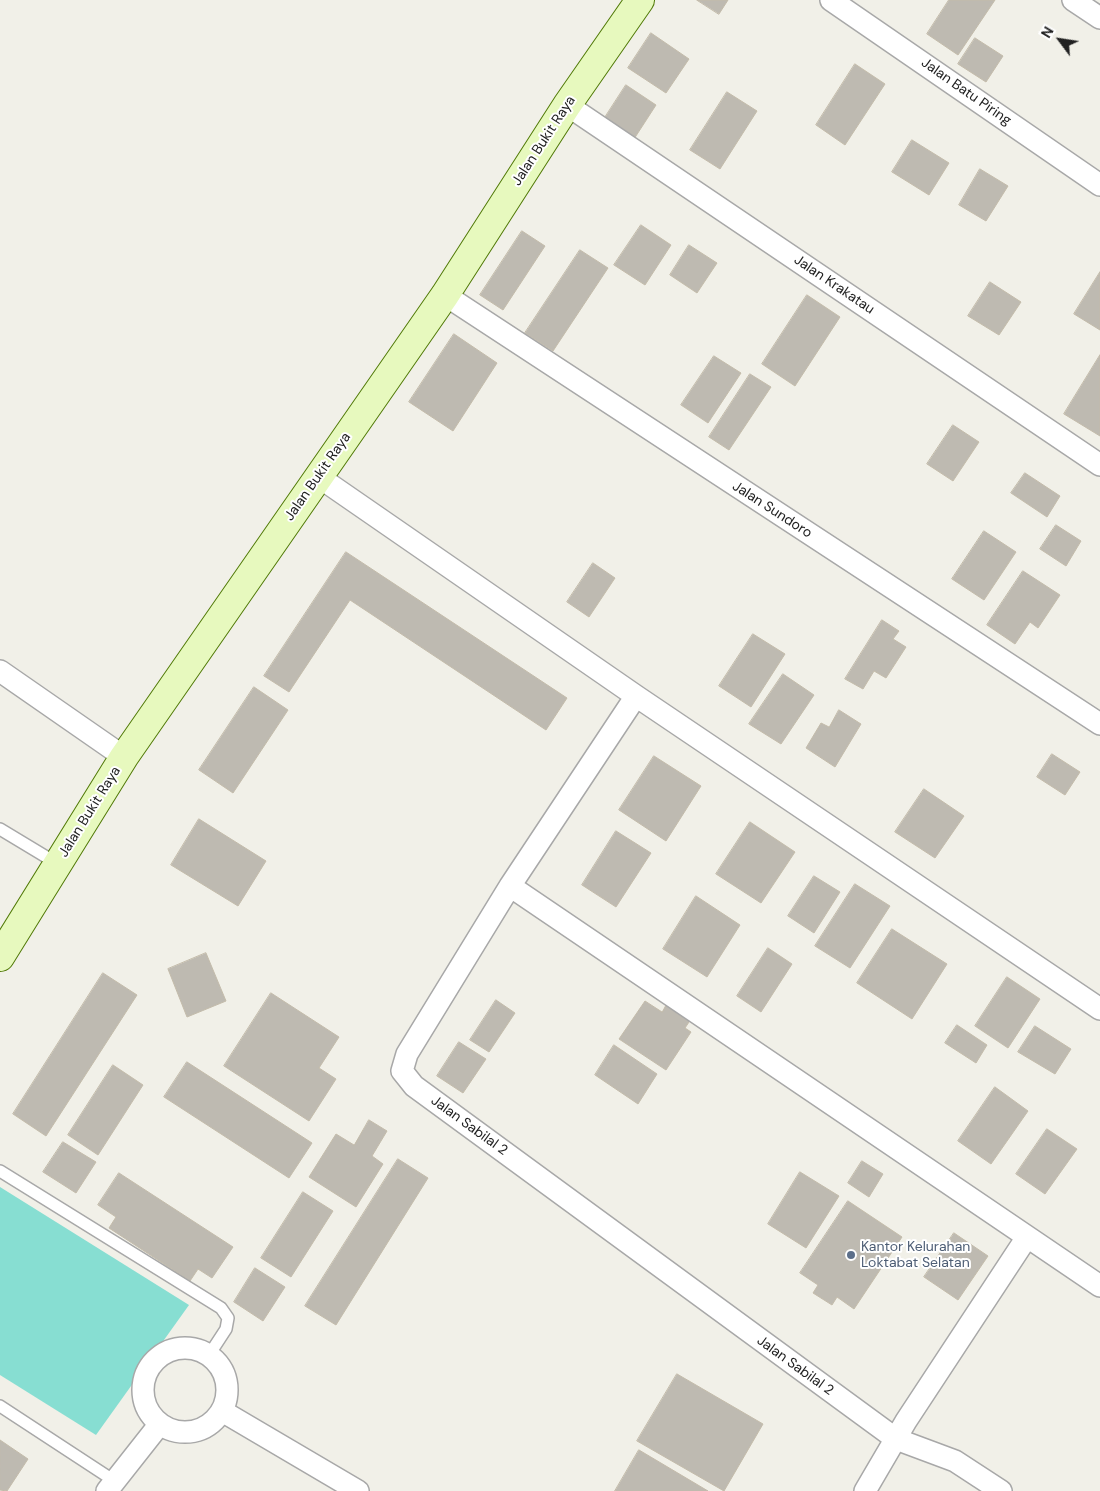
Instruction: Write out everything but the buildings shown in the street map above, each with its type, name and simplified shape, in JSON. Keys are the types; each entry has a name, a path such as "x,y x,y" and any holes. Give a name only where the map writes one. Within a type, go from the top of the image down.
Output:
{"street":[{"name":"Jalan Bukit Raya","path":"0,957 124,757 445,295 567,105 640,0"},
{"name":"Jalan Batu Piring","path":"831,0 1100,185"},
{"path":"1073,0 1100,18"},
{"name":"Jalan Krakatau","path":"567,105 1100,465"},
{"name":"Jalan Sundoro","path":"445,295 1100,724"},
{"path":"318,477 636,696 1100,1009"},
{"path":"0,671 124,757"},
{"name":"Jalan Sabilal 2","path":"636,696 510,886 407,1054 402,1071 422,1092 896,1439"},
{"path":"510,886 1100,1286"},
{"path":"865,1491 906,1420 1028,1237"},
{"path":"181,1348 196,1349 209,1355 218,1364 224,1375 226,1399 222,1411 213,1422 200,1430 186,1433 172,1431 159,1425 149,1414 143,1400 142,1386 147,1372 155,1360 167,1351 181,1348"},
{"path":"222,1411 358,1491"},
{"path":"110,1486 159,1425"},
{"path":"896,1439 955,1461 1001,1491"}],"lane":[{"path":"0,829 58,864"},
{"path":"0,1171 221,1308 228,1318 226,1329 209,1355"},
{"path":"0,1406 110,1486"}],"shaded area":[{"path":"0,1187 189,1305 96,1435 0,1375"}],"place":[{"name":"Kantor Kelurahan Loktabat Selatan","path":"851,1255"}]}
